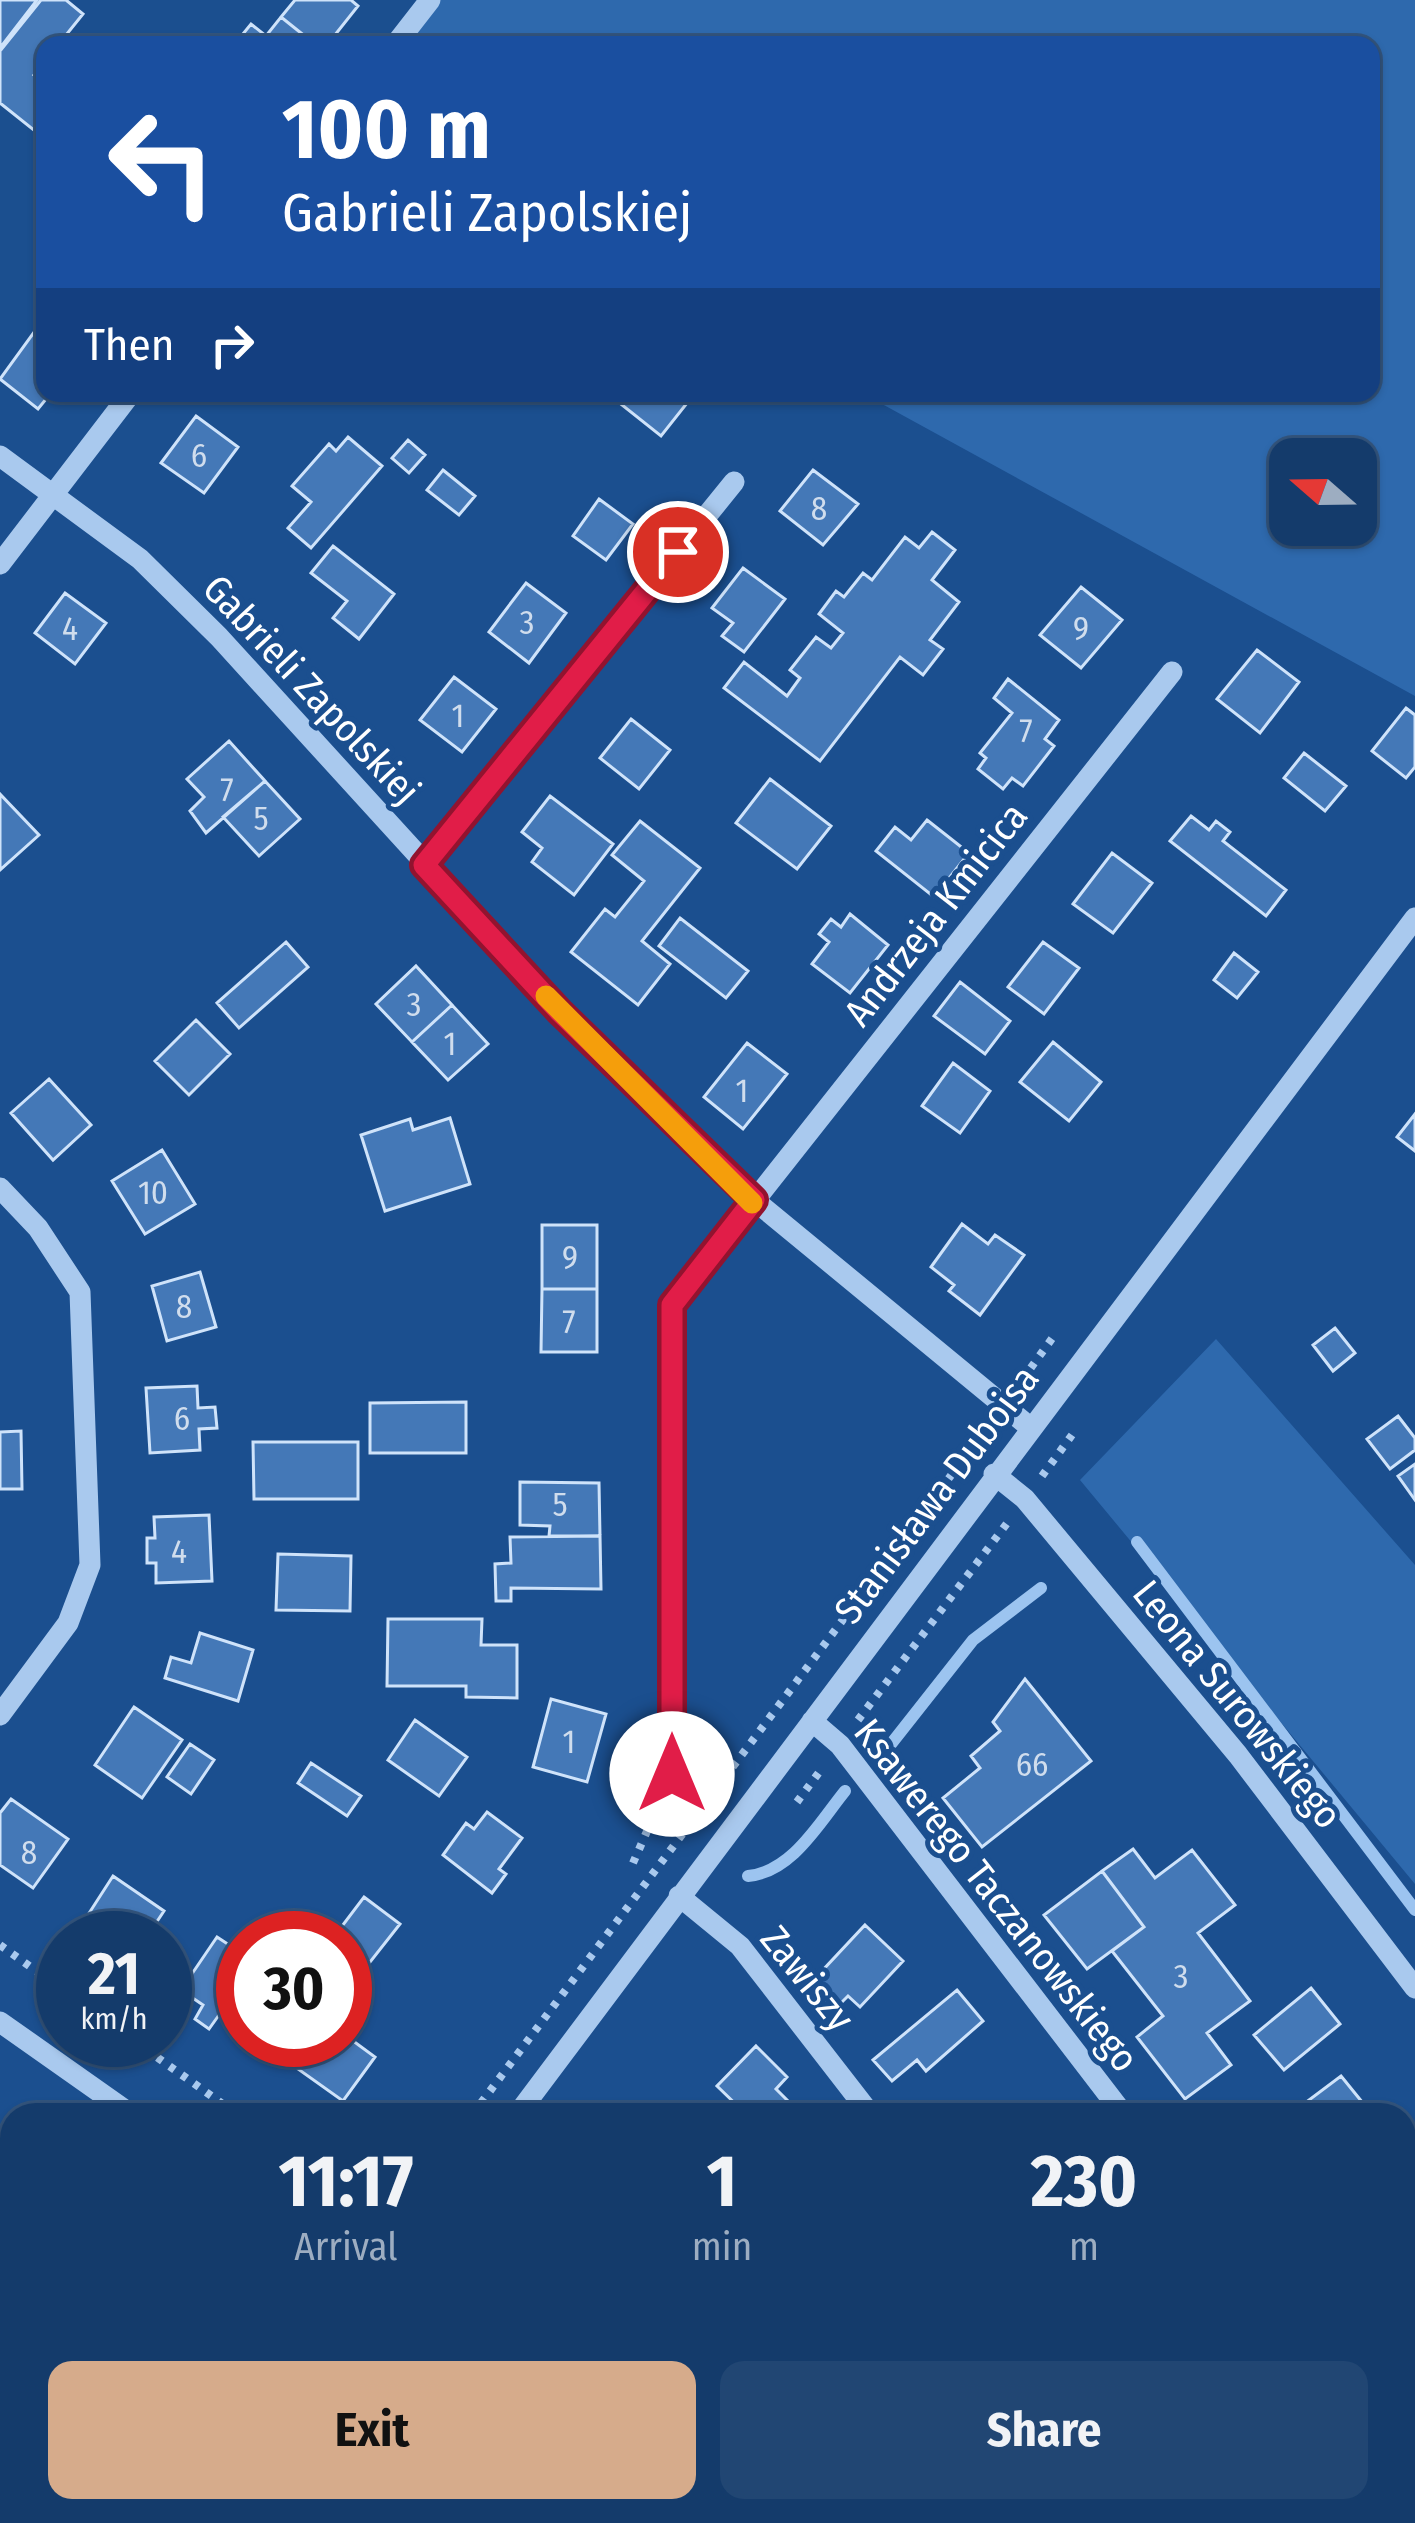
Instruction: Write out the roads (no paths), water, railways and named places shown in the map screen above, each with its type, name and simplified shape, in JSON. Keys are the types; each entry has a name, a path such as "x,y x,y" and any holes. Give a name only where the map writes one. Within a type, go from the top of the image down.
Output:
{"street":[{"path":"402,36 430,0"},
{"path":"0,564 124,402"},
{"name":"Gabrieli Zapolskiej","path":"0,456 140,560 218,637 560,1012 754,1200 1031,1428"},
{"path":"424,865 734,482"},
{"name":"Andrzeja Kmicica","path":"672,1774 672,1305 1172,671"},
{"name":"Stanisława Duboisa","path":"526,2103 1415,918"},
{"path":"0,1188 38,1228 80,1292 90,1565 68,1623 0,1715"},
{"name":"Leona Surowskiego","path":"994,1474 1025,1499 1238,1755 1415,1988"},
{"name":"Ksawerego Taczanowskiego","path":"812,1721 839,1745 1115,2103"},
{"name":"Zawiszy","path":"679,1896 740,1946 862,2103"},
{"path":"0,2022 115,2103"}],"waterway":[{"path":"1137,1542 1415,1910"},
{"path":"880,1758 973,1640 1041,1588"},
{"path":"677,1822 673,1819 684,1783"},
{"path":"748,1876 764,1873 791,1856 845,1791"}]}
